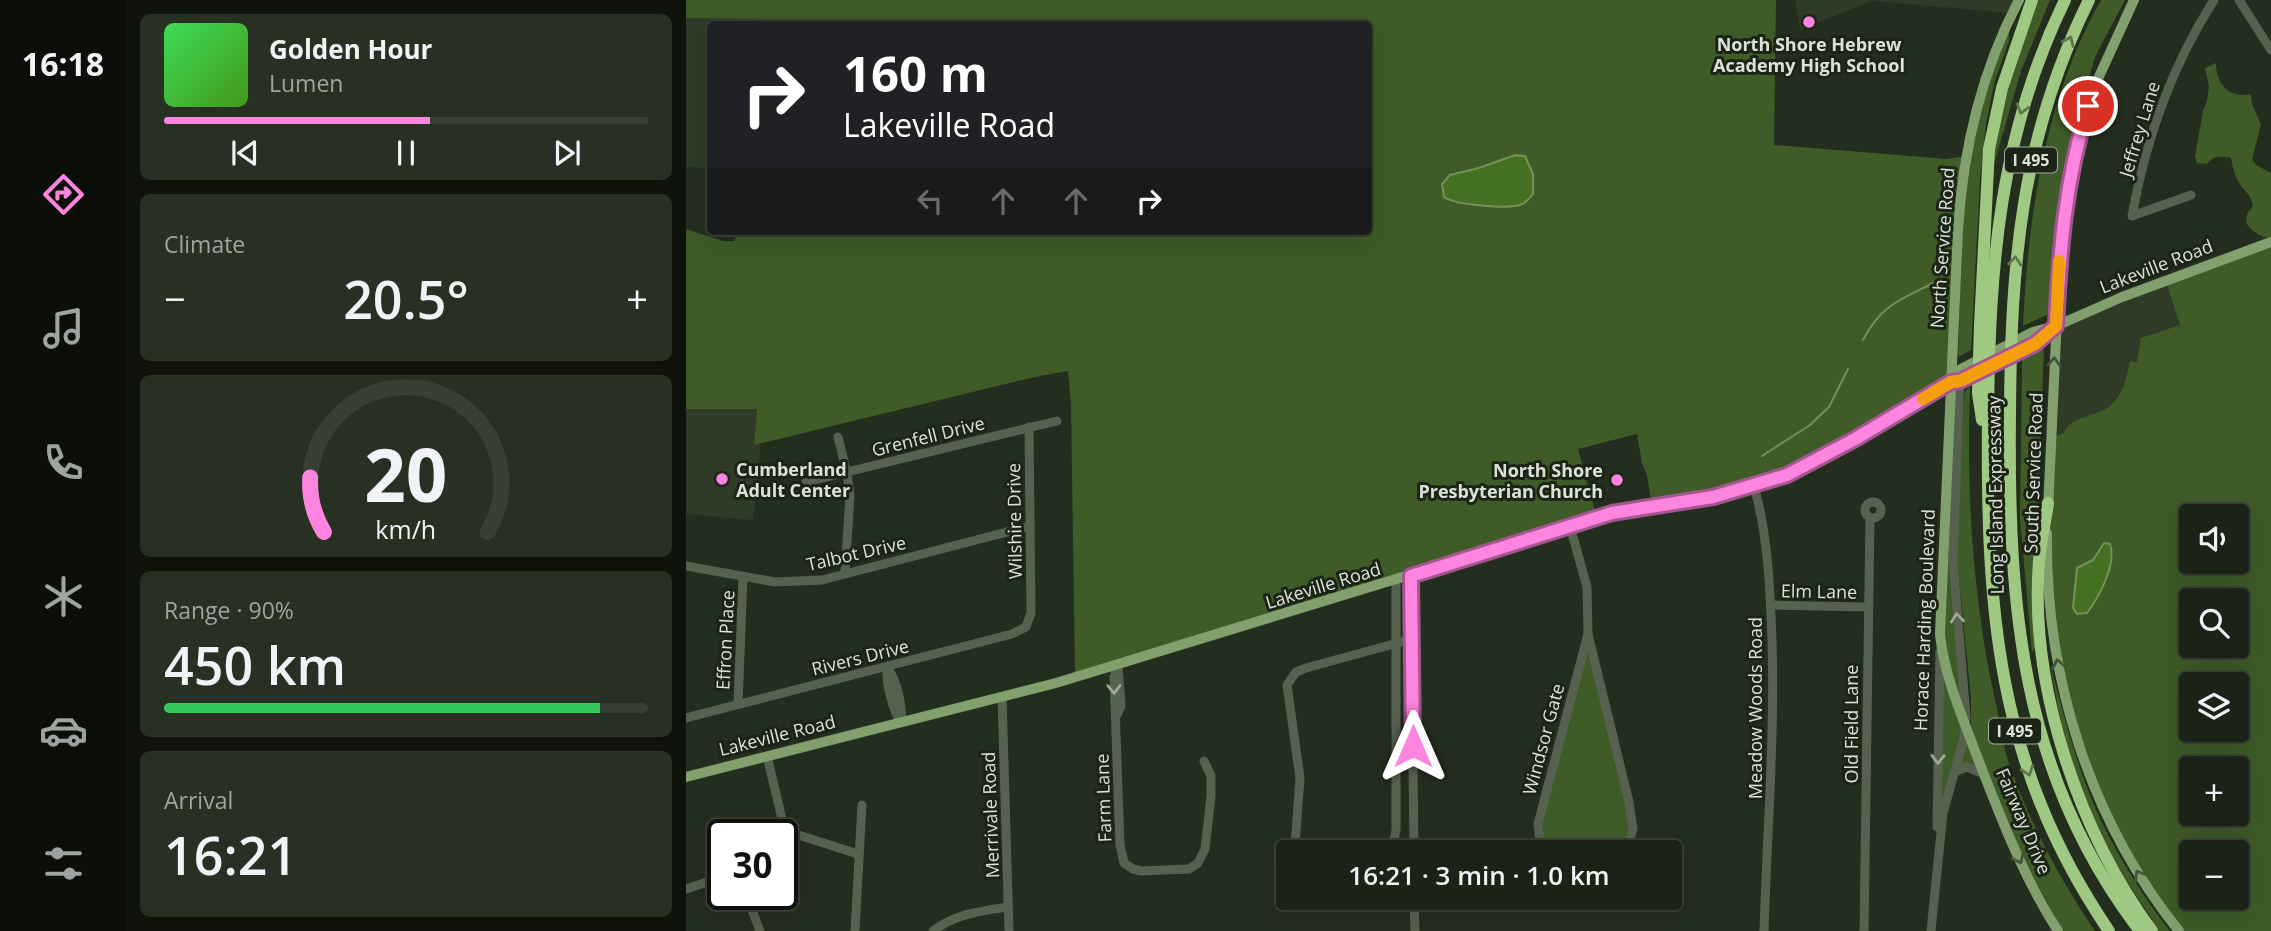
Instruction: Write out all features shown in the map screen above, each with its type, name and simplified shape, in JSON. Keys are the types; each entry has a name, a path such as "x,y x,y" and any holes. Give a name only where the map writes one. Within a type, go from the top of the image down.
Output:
{"highway":[{"path":"1985,326 1987,179 1992,133 2006,73 2032,0"},
{"name":"Long Island Expressway","path":"2064,0 2037,64 2013,140 2002,192 1985,326 1983,394 1988,458 1989,538 1994,618 2001,670 2013,722 2038,799 2059,847 2109,931"},
{"name":"Long Island Expressway","path":"2089,0 2056,75 2033,150 2019,229 2011,330 2010,536 2016,615 2026,680 2048,757 2067,806 2104,878 2140,931"},
{"path":"2048,503 2039,561 2039,583 2043,654 2052,705 2087,816 2121,883 2152,931"}],"main road":[{"name":"North Service Road","path":"1955,381 1958,230 1966,156 1976,107 1986,77 2019,0"},
{"name":"South Service Road","path":"2134,0 2096,81 2074,158 2062,225 2047,556 2051,623 2062,688 2077,740 2095,790 2118,838 2145,884 2179,931"},
{"name":"Lakeville Road","path":"1955,381 1961,369 2033,332 2056,326 2123,297 2271,243"},
{"name":"Lakeville Road","path":"686,777 1118,665 1612,513 1704,499 1754,486 1787,475 1817,460 1955,381 2035,344 2056,326"},
{"name":"Horace Harding Boulevard","path":"1941,642 1940,607 1955,381"},
{"name":"Fairway Drive","path":"1941,642 1948,678 2018,858 2058,931"}],"street":[{"name":"Jeffrey Lane","path":"2191,195 2132,216 2144,155 2160,106 2180,60 2214,0"},
{"path":"2239,0 2271,50"},
{"name":"Horace Harding Boulevard","path":"1931,931 1943,813 1966,726 1966,698 1952,560 1955,381"},
{"name":"Grenfell Drive","path":"806,482 1057,421"},
{"name":"Wilshire Drive","path":"1029,427 1031,613"},
{"path":"838,437 850,496 845,573"},
{"name":"Meadow Woods Road","path":"1754,486 1766,539 1771,605 1772,772 1764,931"},
{"name":"Old Field Lane","path":"1864,931 1870,518"},
{"name":"Talbot Drive","path":"686,566 791,583 822,580 1030,526"},
{"name":"Windsor Gate","path":"1570,526 1587,587 1588,634 1629,802 1633,829 1630,840"},
{"path":"1411,576 1414,840"},
{"name":"Effron Place","path":"737,704 744,577"},
{"path":"1395,840 1396,581"},
{"name":"Elm Lane","path":"1771,605 1867,607"},
{"name":"Rivers Drive","path":"686,718 1020,631 1026,627 1031,613"},
{"name":"Windsor Gate","path":"1540,840 1538,824 1588,634"},
{"path":"1295,840 1300,778 1287,691 1289,680 1296,672 1306,668 1412,639"},
{"name":"Horace Harding Boulevard","path":"1938,860 1941,642"},
{"name":"Farm Lane","path":"1118,665 1121,706 1116,715 1121,857 1124,863 1133,869 1189,869 1198,863 1205,849 1211,796 1211,776 1205,761"},
{"path":"887,667 886,676 896,715 901,723"},
{"name":"Merrivale Road","path":"1002,697 1009,931"},
{"path":"767,756 782,819"},
{"path":"1954,772 1970,767 1984,774"},
{"path":"855,931 862,805"},
{"path":"798,835 858,853"},
{"path":"687,886 707,881"},
{"path":"933,931 957,917 1008,907"},
{"path":"752,910 760,931"},
{"path":"1414,910 1415,931"}],"shaded area":[{"path":"686,0 1776,0 1774,145 1947,159 1966,156 1951,381 1787,475 1652,506 1637,434 1578,449 1597,518 1075,677 1071,404 1068,371 754,445 757,409 686,409 686,229 723,241 734,241 737,235 1372,235 1372,21 768,21 686,18"},
{"name":"North Shore Hebrew Academy High School","path":"1795,0 2019,0 2012,13 1872,1 1800,30"},
{"path":"2035,0 2050,0 2021,71 1990,178 1998,114"},
{"path":"2101,0 2125,0 2095,57 2066,158 2054,240 2051,313 2023,326 2035,200 2053,117 2082,38"},
{"path":"724,17 769,21 707,21 707,168 686,167 686,18"},
{"path":"2009,31 2009,41 1994,83 1986,125 1980,180 1971,350 1958,357 1963,227 1972,149 1983,106 2005,36"},
{"path":"2216,63 2218,77 2225,88 2236,94 2251,94 2252,104 2261,125 2252,159 2256,165 2271,173 2271,238 2263,237 2246,223 2247,214 2253,206 2237,179 2231,158 2218,157 2207,164 2197,163 2195,156 2209,86 2205,68"},
{"path":"1515,155 1525,156 1533,174 1533,194 1524,203 1504,207 1481,206 1444,197 1442,184 1450,175"},
{"path":"2271,241 2271,931 2181,931 2163,908 2099,795 2063,680 2049,552 2053,437 2064,433 2072,423 2102,411 2114,402 2123,388 2130,361 2137,362 2141,338 2180,325 2165,279"},
{"path":"2165,279 2180,325 2135,368 2108,415 2053,437 2058,324"},
{"path":"2044,348 2039,482 2038,642 2032,653 2020,519 2022,359"},
{"path":"1970,387 1969,468 1973,549 1982,630 2004,745 2018,788 2037,831 2058,872 2095,931 2063,931 2020,853 1971,727 1971,698 1956,548 1964,399 1965,391"},
{"name":"Cumberland Adult Center","path":"686,409 757,409 754,444 761,444 753,520 687,514 686,526"},
{"path":"2104,543 2110,544 2112,552 2106,580 2087,613 2077,614 2073,608 2077,568 2093,560"},
{"path":"1942,560 1953,560 1966,726 1984,774 1961,769 1937,812"},
{"path":"1588,634 1633,829 1630,840 1541,840 1538,833"},
{"path":"2050,664 2075,754 2102,822 2129,871 2170,931 2157,931 2100,833 2072,761 2058,710"}],"waterway":[{"path":"1863,340 1884,311 1933,283"},
{"path":"1762,456 1810,425 1829,407 1848,369"}],"slow traffic":[{"path":"1923,399 1951,382 1960,381 2035,344 2056,326 2059,261"}],"place":[{"name":"North Shore Hebrew Academy High School","path":"1809,22"},
{"name":"Cumberland Adult Center","path":"722,479"},
{"name":"North Shore Presbyterian Church","path":"1617,480"}],"route":[{"path":"1413,746 1411,576 1612,513 1713,497 1787,475 1855,439 1951,382 1960,381 2035,344 2056,326 2066,197 2088,106"}]}
